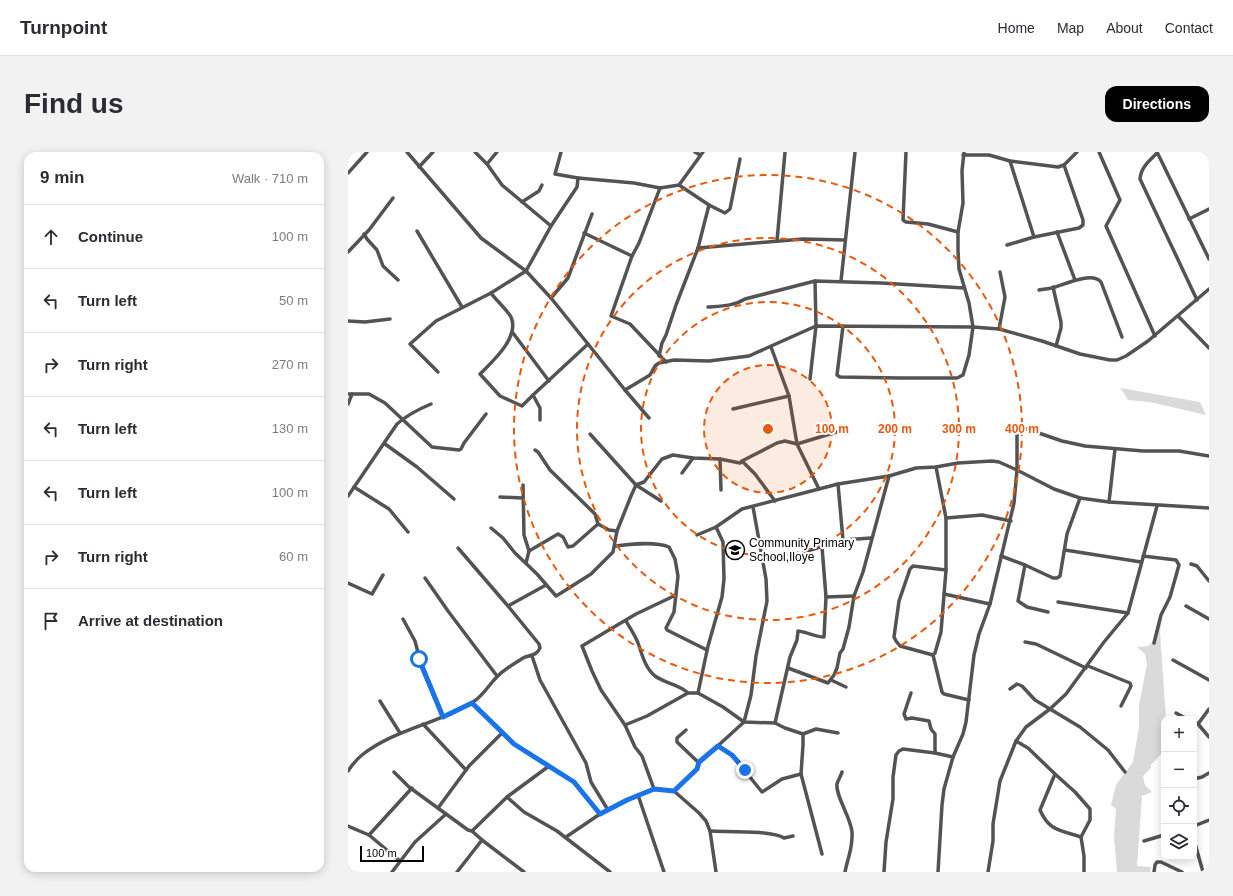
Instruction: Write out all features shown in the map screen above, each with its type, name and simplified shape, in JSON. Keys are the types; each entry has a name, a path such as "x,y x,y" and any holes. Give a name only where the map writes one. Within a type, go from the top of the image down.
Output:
{"street":[{"path":"348,173 367,152"},
{"path":"407,152 481,238 526,271 551,298 649,418"},
{"path":"419,167 433,152"},
{"path":"475,152 487,164 502,185 551,226"},
{"path":"487,164 497,152"},
{"path":"561,152 555,174 578,178 634,183 660,188 679,185 709,205 725,213 730,209 740,159"},
{"path":"679,185 702,154 695,152"},
{"path":"777,241 785,152"},
{"path":"841,281 855,152"},
{"path":"906,152 903,220 906,222 928,224 958,232"},
{"path":"843,326 837,375 859,378 956,378 963,375 969,355 973,327 969,303 959,270 958,232 963,203 962,171 964,153 989,155 1010,161 1058,168 1077,152"},
{"path":"1098,152 1120,200 1106,226 1155,336"},
{"path":"1197,300 1140,179 1142,168 1157,152 1209,259"},
{"path":"1010,161 1034,237"},
{"path":"1007,245 1034,237 1079,228 1083,225 1083,220 1064,164"},
{"path":"438,372 410,344 432,324 490,293 526,271 551,226 577,187 578,178"},
{"path":"522,202 539,191 542,185"},
{"path":"660,188 632,256 611,316 630,324 666,362"},
{"path":"348,252 369,230 393,198"},
{"path":"659,356 662,343 698,248 709,205"},
{"path":"1190,219 1209,209"},
{"path":"551,298 568,278 592,214"},
{"path":"417,231 462,307"},
{"path":"1057,232 1075,280"},
{"path":"584,233 632,256"},
{"path":"364,234 377,250 383,266 398,280"},
{"path":"361,238 367,239"},
{"path":"698,248 803,239 845,240"},
{"path":"1000,272 1005,297 1000,329"},
{"path":"1039,290 1075,280 1098,279 1101,282 1122,337"},
{"path":"708,307 732,305 745,299 815,281 841,281 964,288"},
{"path":"810,379 816,326 815,281"},
{"path":"1052,287 1061,322 1061,328 1056,346"},
{"path":"625,390 650,375 655,366 659,363 674,360 709,361 749,356 816,326 973,327 1000,329 1080,354 1117,360 1155,336 1209,289"},
{"path":"490,293 511,317 513,333 549,381"},
{"path":"1178,316 1209,348"},
{"path":"348,321 365,322 390,319"},
{"path":"513,333 498,356 480,374 500,396 522,406 588,344"},
{"path":"771,347 789,396 797,444 819,489"},
{"path":"348,404 350,394 372,396 385,403 432,447 459,450 462,449 464,443 486,414"},
{"path":"533,395 540,408 540,420"},
{"path":"733,409 789,396"},
{"path":"349,493 385,444 397,424 418,410 431,404"},
{"path":"938,872 944,789 966,722 974,655 979,634 990,604 1011,521 1018,470 1017,433 1019,430 1024,428 1062,442 1142,451 1179,451 1209,456"},
{"path":"491,528 503,538 515,553 556,596 591,574 614,552 617,531 630,496 636,485 644,482 662,459 672,455 740,462 777,443 786,441 797,444 843,430"},
{"path":"590,434 636,485 661,500"},
{"path":"385,444 417,467 454,499"},
{"path":"1109,502 1116,449"},
{"path":"535,450 550,470 595,514 598,524 609,530 617,531"},
{"path":"682,473 693,458"},
{"path":"720,459 721,490"},
{"path":"742,461 755,474 775,501"},
{"path":"698,535 716,527 742,509 838,484 889,476 916,468 992,461 999,462 1054,489 1080,498 1156,506 1209,508"},
{"path":"936,467 946,518 946,570 940,632 935,654 933,655 942,692 944,694 969,700"},
{"path":"788,668 828,683 831,680 837,668 840,653 844,649 850,627 854,596 863,572 889,476"},
{"path":"838,484 843,540"},
{"path":"523,485 522,498 524,535 529,551 526,563"},
{"path":"354,487 389,509 408,532"},
{"path":"500,496 522,498"},
{"path":"1001,556 1053,578 1060,576 1067,534 1080,498"},
{"path":"988,872 999,785 1016,741 1026,727 1050,710 1066,694 1104,642 1128,613 1156,506"},
{"path":"674,791 697,769 699,762 744,722 751,695 756,656 767,601 766,579 753,507"},
{"path":"946,518 982,515 1011,521"},
{"path":"529,551 558,534 563,537 568,547 573,546 598,524"},
{"path":"698,693 707,650 722,597 724,579 723,542 716,527"},
{"path":"804,552 843,540 871,538"},
{"path":"616,546 664,544 670,547 678,567 678,576 674,612 666,628 707,650"},
{"path":"775,723 790,657 797,640 798,631 824,637 826,596 822,547"},
{"path":"348,771 362,755 400,733 443,717 472,703 483,694 497,676 524,658 532,656 539,651 540,648 508,606 458,548"},
{"path":"1064,550 1141,562"},
{"path":"1143,556 1176,560 1179,565 1170,597 1161,616 1154,643"},
{"path":"1191,564 1197,566 1209,581"},
{"path":"1025,565 1018,601 1027,607 1048,612"},
{"path":"933,655 900,646 896,641 894,637 899,601 910,569 913,566 946,570"},
{"path":"348,583 372,594 383,575"},
{"path":"425,578 497,676"},
{"path":"508,606 546,584"},
{"path":"944,594 990,604"},
{"path":"654,789 644,760 632,742 625,725 605,696 592,671 582,646 636,614 676,595"},
{"path":"826,596 854,596"},
{"path":"1058,602 1128,613"},
{"path":"1186,606 1209,619"},
{"path":"403,619 415,641 422,668 443,717"},
{"path":"626,621 637,640 643,659 653,674 660,679 682,687 688,693"},
{"path":"1025,642 1036,644 1087,667 1130,683 1130,689 1121,706"},
{"path":"532,656 544,688 586,763 591,782 608,810"},
{"path":"1173,660 1209,680"},
{"path":"831,680 846,687"},
{"path":"1010,689 1017,684 1022,686 1035,700 1080,727 1108,750 1125,772"},
{"path":"625,725 647,716 688,693 698,693 723,706 744,722 775,723 802,734 816,729 838,733"},
{"path":"911,693 904,714 906,719 912,718 929,721 934,734 935,753"},
{"path":"380,700 400,733"},
{"path":"472,703 517,746 574,782 600,814"},
{"path":"1209,709 1198,724 1209,737"},
{"path":"1176,713 1182,716"},
{"path":"423,724 466,770"},
{"path":"686,730 677,738 677,742 699,762"},
{"path":"438,808 466,770 502,733"},
{"path":"802,734 803,745 801,774 822,854"},
{"path":"1016,741 1028,748 1075,792 1090,809 1090,820 1081,837 1084,856 1084,872"},
{"path":"718,746 732,755 762,792 782,779 801,774"},
{"path":"884,872 886,842 893,799 893,777 896,755 903,749 935,753 953,758"},
{"path":"348,762 354,764"},
{"path":"472,831 508,797 549,766"},
{"path":"394,772 412,788 468,830 472,831 524,872"},
{"path":"842,772 837,786 852,831 852,850 845,872"},
{"path":"1197,778 1209,773"},
{"path":"1055,774 1040,810 1044,821 1055,829 1081,837"},
{"path":"369,835 412,788"},
{"path":"566,837 600,814 638,795 654,789 674,791 706,821 710,831 716,872"},
{"path":"638,795 664,872"},
{"path":"508,797 524,812 566,837 610,872"},
{"path":"392,872 415,842 446,814"},
{"path":"1197,825 1209,820"},
{"path":"348,826 369,835 400,861"},
{"path":"710,831 754,832 780,835 784,838 793,836"},
{"path":"1144,841 1161,835"},
{"path":"457,872 482,840"},
{"path":"1197,851 1203,872"},
{"path":"1154,872 1157,862 1161,862 1182,872"}],"shaded area":[{"path":"1120,388 1200,402 1206,415 1150,402 1128,400"},
{"path":"1161,610 1162,617 1160,632 1166,716 1161,716 1161,754 1143,776 1145,785 1152,792 1142,796 1137,866 1151,867 1150,872 1117,872 1114,837 1116,809 1111,805 1116,785 1133,762 1139,727 1139,705 1147,664 1145,654 1137,647 1148,646 1156,639"}],"place":[{"name":"Community Primary School,Iloye","path":"735,550"}],"route":[{"path":"419,659 443,717 472,703 514,744 574,782 600,814 627,800 654,789 674,791 697,769 699,762 718,746 732,755 745,770"}]}
